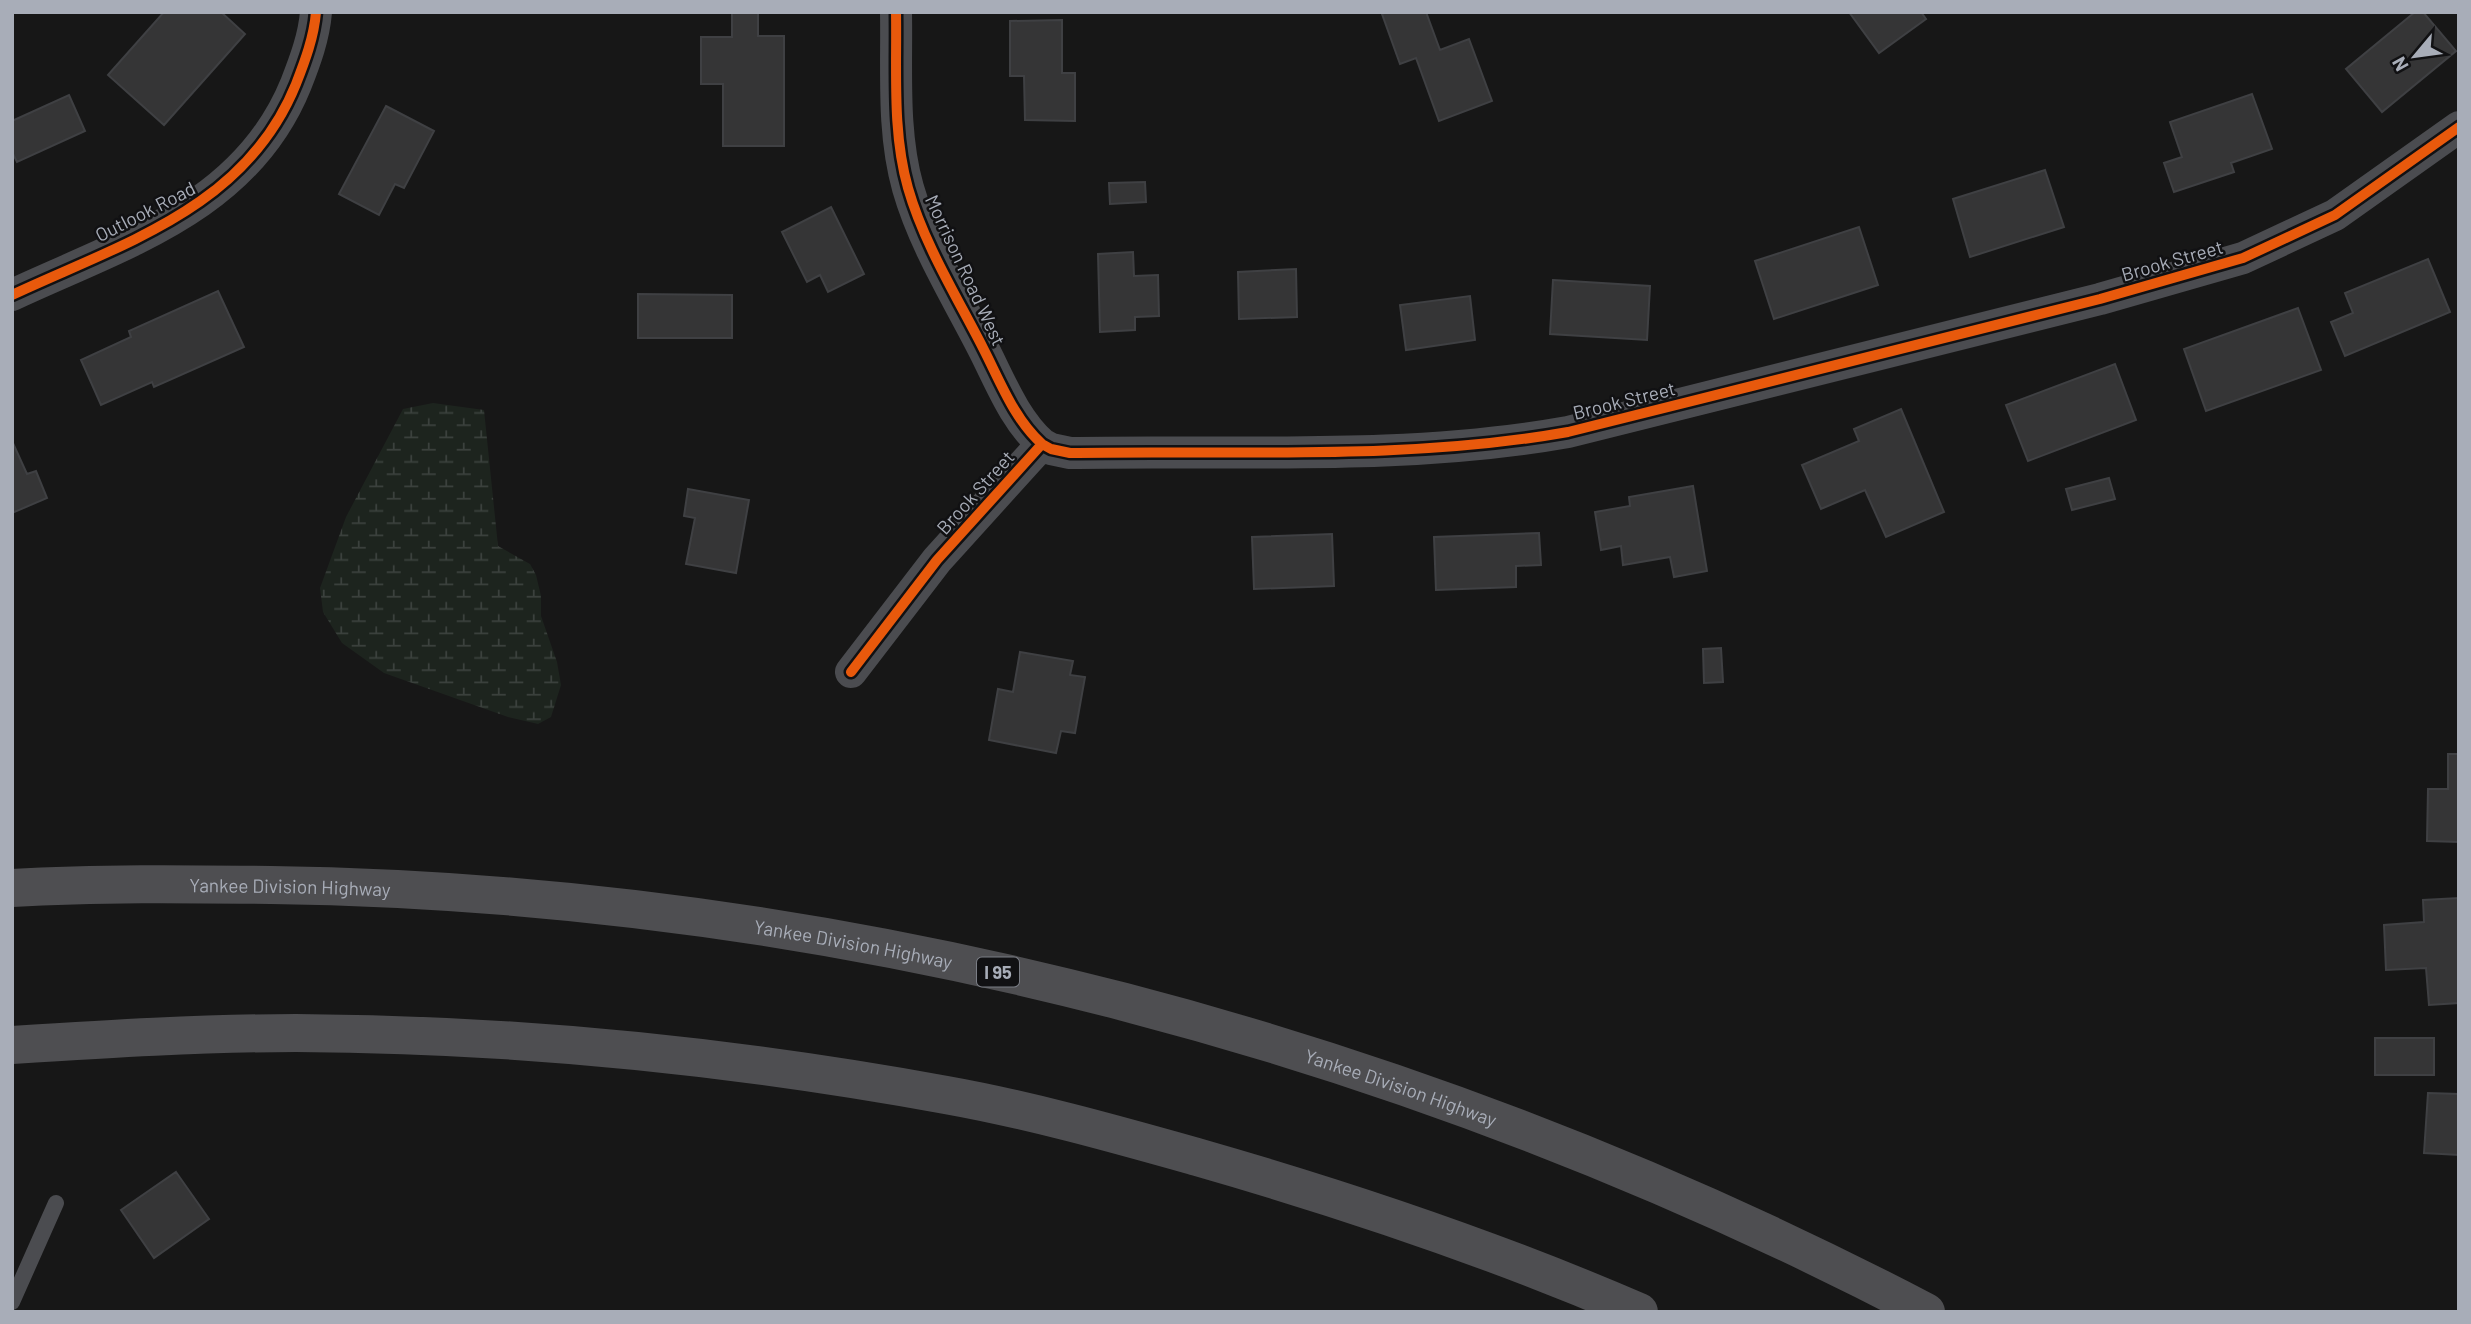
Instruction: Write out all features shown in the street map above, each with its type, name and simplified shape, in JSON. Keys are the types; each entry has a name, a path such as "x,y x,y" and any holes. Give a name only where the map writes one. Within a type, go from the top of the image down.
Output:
{"highway":[{"name":"Yankee Division Highway","path":"12,888 186,884 340,886 468,893 595,904 769,929 948,960 1133,1003 1311,1055 1475,1111 1637,1175 1854,1274 1926,1312"},
{"path":"12,1045 124,1037 296,1033 437,1037 765,1066 949,1095 1121,1135 1290,1184 1441,1235 1639,1312"}],"street":[{"name":"Outlook Road","path":"12,295 180,216 233,177 275,127 291,96 304,62 316,12"},
{"name":"Morrison Road West","path":"896,12 899,143 908,188 940,262 1010,400 1027,429 1042,444"},
{"name":"Brook Street","path":"851,672 937,560 1042,444 1070,453 1347,450 1494,443 1568,432 2100,299 2243,258 2335,215 2459,127"}],"lane":[{"path":"12,1302 57,1203"}],"green space":[{"path":"433,403 484,410 498,546 530,564 536,575 541,596 541,616 557,662 561,685 551,717 538,724 508,717 384,673 342,643 323,612 320,588 346,517 403,409"}],"building":[{"path":"164,12 221,12 245,34 164,125 108,75"},
{"path":"732,12 758,12 758,36 784,36 784,146 723,146 723,84 701,84 701,37 732,37"},
{"path":"1426,12 1440,50 1469,39 1492,101 1439,121 1416,58 1400,64 1382,14"},
{"path":"1849,12 1921,12 1926,19 1879,53"},
{"path":"2415,12 2423,12 2456,51 2382,112 2346,69"},
{"path":"1062,20 1062,73 1075,73 1075,121 1025,120 1024,76 1010,76 1010,21"},
{"path":"2252,94 2272,149 2231,163 2234,172 2174,192 2164,163 2182,157 2170,122"},
{"path":"69,95 85,131 17,162 12,152 12,121"},
{"path":"386,106 434,131 404,188 395,184 379,215 339,194"},
{"path":"2045,170 2064,227 1970,257 1953,199"},
{"path":"1145,182 1146,202 1110,204 1109,183"},
{"path":"831,207 864,274 828,292 820,275 807,282 782,232"},
{"path":"1859,227 1878,285 1774,319 1755,261"},
{"path":"1133,252 1134,276 1158,275 1159,316 1135,317 1135,330 1100,332 1098,254"},
{"path":"2428,259 2450,312 2345,356 2331,322 2353,313 2345,293"},
{"path":"1296,269 1297,317 1239,319 1238,272"},
{"path":"1553,280 1650,286 1647,340 1550,334"},
{"path":"218,291 244,347 154,387 152,382 101,405 81,360 131,337 129,331"},
{"path":"638,294 732,295 732,338 638,338"},
{"path":"1470,296 1475,340 1406,350 1400,305"},
{"path":"2298,308 2321,370 2206,411 2184,349"},
{"path":"2115,364 2136,420 2028,461 2006,405"},
{"path":"1901,409 1944,512 1886,537 1865,490 1821,509 1802,465 1859,441 1854,429"},
{"path":"12,441 27,474 36,471 47,498 12,513"},
{"path":"2109,478 2115,499 2072,510 2066,489"},
{"path":"1693,486 1707,571 1674,577 1670,557 1623,565 1621,546 1601,550 1595,512 1630,506 1629,497"},
{"path":"688,489 749,500 736,573 686,564 695,518 684,516"},
{"path":"1539,533 1541,565 1516,566 1516,587 1436,590 1434,537"},
{"path":"1332,534 1334,586 1254,589 1252,537"},
{"path":"1721,648 1723,682 1704,683 1703,649"},
{"path":"1020,652 1073,661 1070,675 1085,677 1075,733 1061,731 1056,753 989,740 998,689 1013,692"},
{"path":"2448,754 2459,754 2459,842 2427,841 2428,789 2448,789"},
{"path":"2459,898 2459,1003 2429,1005 2426,968 2386,970 2384,925 2424,922 2423,900"},
{"path":"2375,1038 2434,1038 2434,1075 2375,1075"},
{"path":"2428,1093 2459,1094 2459,1155 2424,1153"},
{"path":"176,1172 209,1219 154,1258 121,1210"}],"cycle path":[{"path":"12,295 96,258 177,216 213,192 246,162 274,127 296,84 306,58 316,12"},
{"path":"896,12 896,101 900,145 915,209 942,270 1008,399 1023,423 1042,444"},
{"path":"851,672 937,560 1042,444 1070,453 1382,451 1507,441 1568,432 2100,299 2243,258 2335,215 2459,127"}]}
